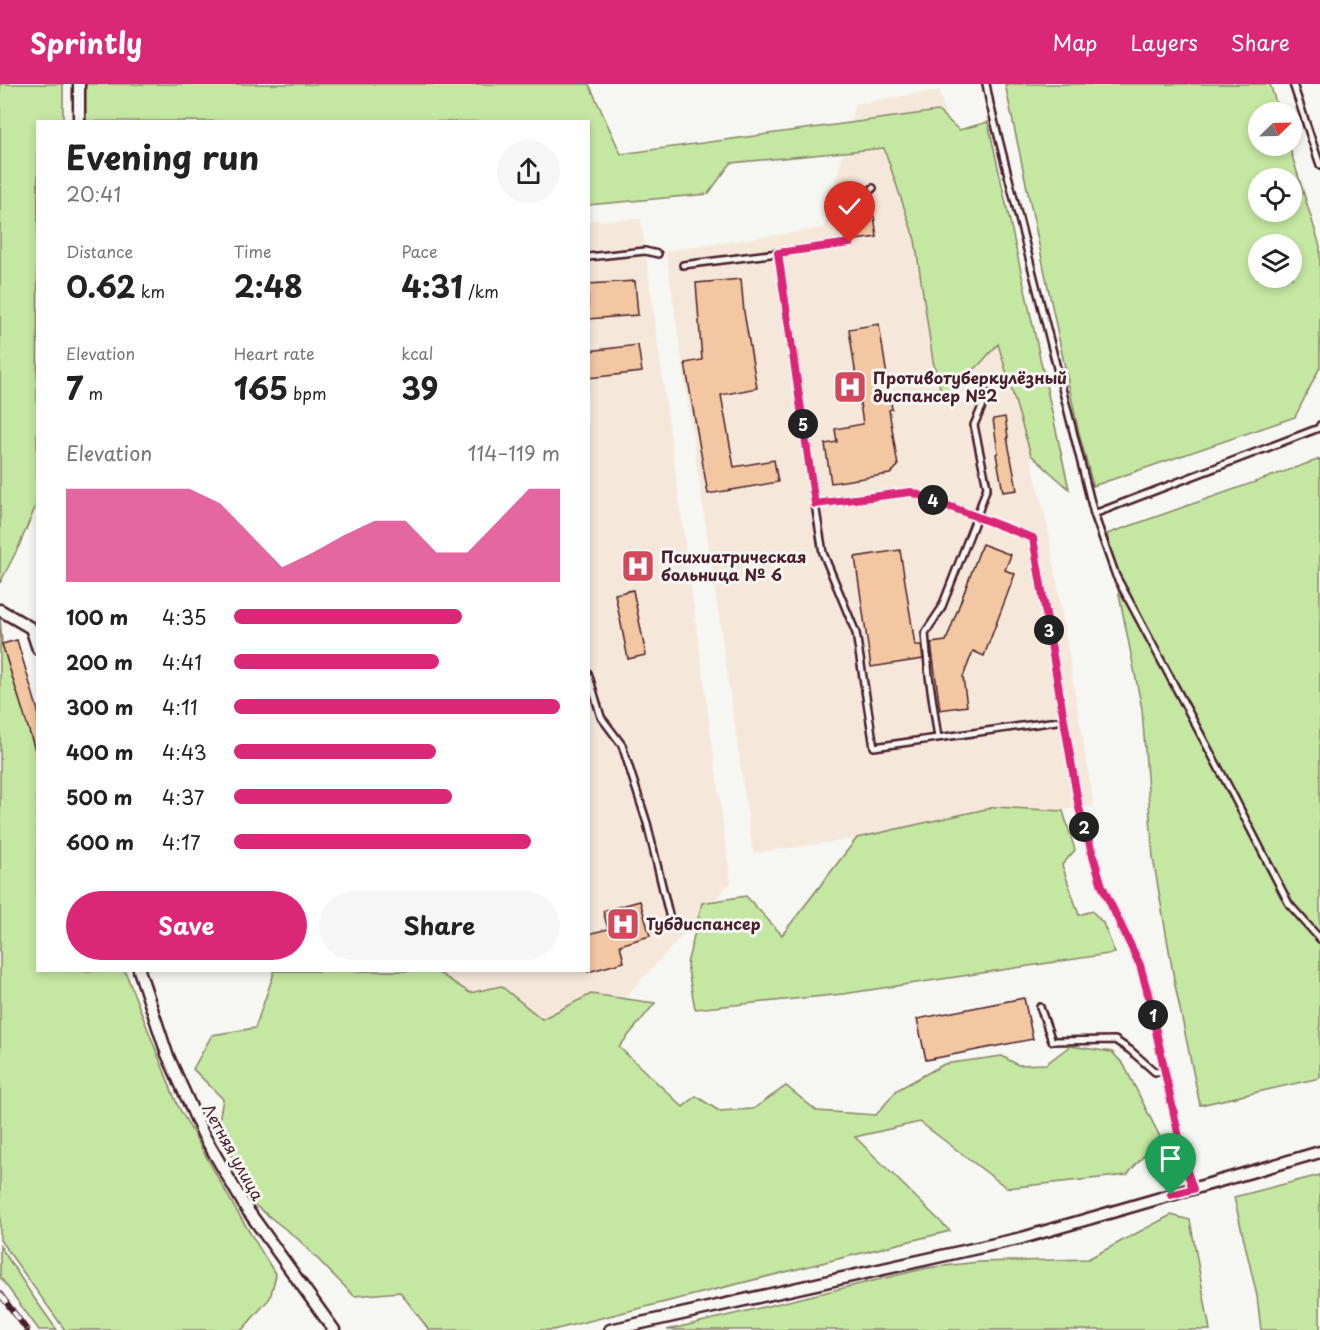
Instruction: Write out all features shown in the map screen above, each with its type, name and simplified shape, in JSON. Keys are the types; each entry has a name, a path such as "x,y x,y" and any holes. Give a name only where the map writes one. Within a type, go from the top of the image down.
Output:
{"street":[{"path":"79,84 79,120"},
{"path":"0,610 34,625"},
{"name":"Летняя улица","path":"140,972 167,1054 203,1134 246,1208 334,1330"},
{"path":"610,1330 1022,1238 1320,1152"}],"lane":[{"path":"986,84 1094,514 1116,576 1289,904 1320,939"},
{"path":"1293,84 1320,165"},
{"path":"683,265 850,243 847,211 873,188"},
{"path":"590,256 645,251 658,254"},
{"path":"778,253 823,553 856,633 874,747 1064,720"},
{"path":"938,738 925,633 941,609 987,487 975,425 988,393"},
{"path":"1094,514 1320,427"},
{"path":"815,504 911,492 1033,538 1079,808 1102,886 1140,965 1185,1165 1193,1189"},
{"path":"590,680 601,717 622,745 647,823 672,927"},
{"path":"1040,1007 1052,1041 1115,1040 1155,1072 1164,1071"}],"shaded area":[{"name":"Противотуберкулёзный диспансер №2","path":"939,90 1047,524 1094,806 753,853 666,251 824,228 855,104"},
{"name":"Психиатрическая больница № 6","path":"641,219 731,882 600,1025 363,1058 367,972 590,972 590,220"}],"green space":[{"path":"0,84 63,84 63,120 36,120 36,505 0,583"},
{"path":"84,84 589,84 621,154 938,111 959,130 988,122 1069,489 1031,455 998,344 943,399 933,361 915,240 884,148 731,163 708,194 590,205 590,120 86,120"},
{"path":"1005,84 1270,84 1276,102 1248,102 1248,156 1292,156 1296,168 1248,168 1248,222 1302,222 1302,188 1320,246 1320,367 1295,417 1093,486 1078,429"},
{"path":"1320,459 1320,1078 1200,1105 1175,985 1153,858 1142,709 1107,534"},
{"path":"0,617 2,644 36,752 36,972 125,972 177,1104 236,1210 276,1275 270,1298 242,1330 65,1330 0,1240"},
{"path":"995,807 1063,811 1075,850 1062,865 1079,915 1092,911 1103,923 1115,953 843,994 695,1009 687,964 702,903 746,896 782,935 857,838"},
{"path":"273,972 438,972 470,993 501,986 542,1019 591,994 655,1003 619,1047 683,1107 696,1096 719,1111 753,1109 786,1086 817,1111 876,1115 897,1090 944,1064 1002,1056 1018,1065 1046,1064 1070,1046 1112,1052 1124,1065 1160,1137 1127,1175 1007,1188 920,1122 855,1137 950,1231 553,1330 429,1330 400,1292 354,1296 298,1239 247,1199 219,1121 223,1099 193,1069 212,1035 255,1028"},
{"path":"1320,1175 1320,1330 1261,1330 1257,1296 1234,1197"},
{"path":"1171,1215 1190,1220 1210,1330 667,1330 927,1268 978,1262 1088,1259"},
{"path":"0,1246 57,1330 39,1330 0,1277"}],"building":[{"path":"874,216 877,237 856,240 853,218"},
{"path":"741,279 744,312 757,388 721,395 734,467 774,460 778,482 708,494 685,363 702,360 696,283"},
{"path":"635,281 638,315 590,319 590,284"},
{"path":"879,324 898,466 890,474 831,483 825,444 837,442 835,429 863,424 849,329"},
{"path":"638,345 642,372 590,378 590,351"},
{"path":"1005,417 1017,490 1003,492 993,419"},
{"path":"982,544 1011,555 1005,570 1015,574 984,656 973,651 963,677 967,706 940,710 931,643 946,641"},
{"path":"900,550 915,645 921,645 923,659 871,667 855,557"},
{"path":"633,590 646,655 628,659 615,594"},
{"path":"17,640 36,704 36,750 35,750 2,644"},
{"path":"640,901 650,936 620,945 624,962 590,971 590,934 608,929 603,911"},
{"path":"1024,998 1033,1039 926,1060 917,1019"}],"railway":[{"path":"0,1294 27,1330"}],"place":[{"name":"Противотуберкулёзный диспансер №2","path":"850,387"},
{"name":"Психиатрическая больница № 6","path":"638,566"},
{"name":"Тубдиспансер","path":"623,924"}],"route":[{"path":"850,243 778,253 815,504 911,492 1033,538 1079,808 1102,886 1140,965 1185,1165 1193,1189 1171,1195"}]}
